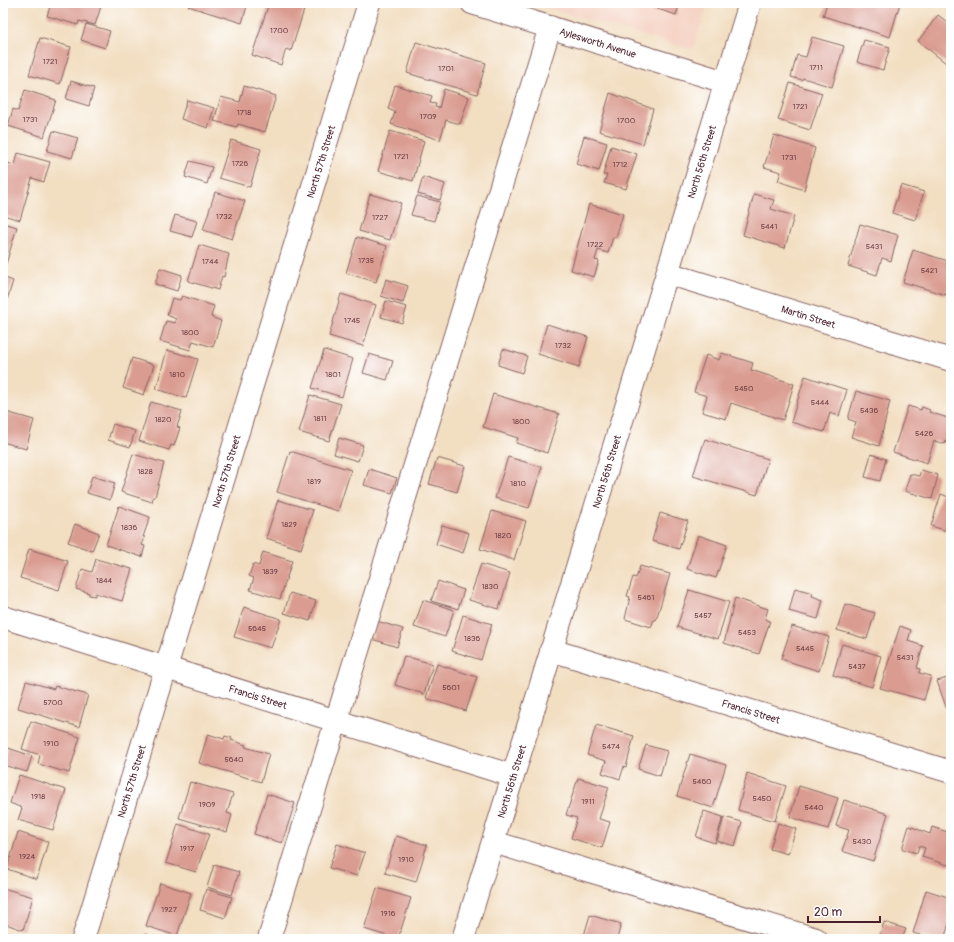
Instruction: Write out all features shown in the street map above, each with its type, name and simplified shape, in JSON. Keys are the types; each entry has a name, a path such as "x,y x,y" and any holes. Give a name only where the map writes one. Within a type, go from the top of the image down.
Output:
{"street":[{"name":"North 57th Street","path":"82,939 369,3"},
{"name":"Aylesworth Avenue","path":"472,3 501,7 550,27 725,82"},
{"name":"North 56th Street","path":"463,939 750,3"},
{"path":"269,939 338,722 550,27"},
{"name":"Martin Street","path":"667,273 951,360"},
{"name":"Francis Street","path":"3,616 513,776"},
{"name":"Francis Street","path":"552,650 951,772"},
{"path":"493,842 816,939"}],"shaded area":[{"path":"529,3 708,3 693,50"}],"building":[{"path":"51,3 102,3 95,25 79,21 78,25 47,16"},
{"path":"189,3 248,3 242,23 188,6"},
{"path":"269,3 283,3 304,10 291,51 286,49 281,65 252,55"},
{"path":"639,3 680,3 676,15"},
{"path":"827,3 900,3 890,37 823,16"},
{"path":"938,15 951,25 951,67 918,41"},
{"path":"86,24 110,31 105,48 81,40"},
{"path":"812,37 844,46 832,87 803,78 802,80 791,77 797,55 806,57"},
{"path":"40,38 71,47 60,84 29,75"},
{"path":"864,40 890,47 883,70 857,62"},
{"path":"416,42 486,63 477,94 407,73"},
{"path":"71,81 94,88 89,106 66,99"},
{"path":"790,83 822,93 810,130 778,120"},
{"path":"395,85 432,96 430,103 436,104 435,107 439,108 444,89 469,97 460,124 446,120 440,140 391,124 395,112 388,109"},
{"path":"244,86 276,96 265,132 238,124 237,127 214,121 221,97 240,102"},
{"path":"25,90 56,100 44,137 8,126 13,109 18,111"},
{"path":"610,93 653,109 643,144 599,131"},
{"path":"187,100 214,108 208,128 181,119"},
{"path":"53,131 78,138 72,158 47,151"},
{"path":"390,131 424,141 413,181 378,171"},
{"path":"774,135 815,148 804,190 778,181 781,172 764,167"},
{"path":"584,136 607,143 599,171 576,164"},
{"path":"231,140 261,149 250,187 219,178"},
{"path":"611,146 637,154 626,189 604,183 607,175 603,175"},
{"path":"18,153 50,162 44,182 32,178 20,220 3,215 3,162 15,165"},
{"path":"190,161 212,167 207,184 185,177"},
{"path":"423,177 445,184 440,200 418,194"},
{"path":"901,185 924,192 915,220 892,213"},
{"path":"215,192 245,201 232,239 203,230"},
{"path":"370,194 401,203 390,240 359,231"},
{"path":"754,194 774,200 771,209 794,216 785,248 743,235"},
{"path":"417,196 440,202 434,221 411,215"},
{"path":"589,204 623,214 616,237 613,237 608,253 598,250 595,260 599,261 594,277 571,270"},
{"path":"175,215 197,221 192,237 170,231"},
{"path":"3,223 17,227 6,264 3,263"},
{"path":"860,224 898,235 891,261 882,258 877,275 848,266"},
{"path":"357,237 387,246 376,282 346,273"},
{"path":"199,245 229,254 224,277 222,276 218,290 188,281"},
{"path":"913,250 951,262 951,278 946,295 903,282"},
{"path":"160,268 182,275 177,291 155,284"},
{"path":"3,277 13,281 7,300 3,299"},
{"path":"386,279 408,286 403,303 381,296"},
{"path":"341,294 376,305 363,346 329,336"},
{"path":"182,296 214,306 211,317 221,321 213,347 193,341 190,350 160,341 166,321 175,323 176,319 167,315 172,298 180,300"},
{"path":"386,301 407,307 402,323 381,317"},
{"path":"547,324 588,337 579,367 538,354"},
{"path":"503,349 527,356 522,373 498,365"},
{"path":"167,350 198,359 186,398 156,389"},
{"path":"324,350 353,359 342,397 312,388"},
{"path":"722,353 753,363 751,370 794,384 783,420 731,403 726,419 702,412 707,396 694,392 706,355 719,360"},
{"path":"369,354 393,361 387,380 363,373"},
{"path":"132,358 154,365 144,395 123,388"},
{"path":"805,376 847,390 839,416 830,413 824,432 791,422"},
{"path":"856,391 890,401 879,446 851,437 856,422 848,419"},
{"path":"493,394 559,414 547,453 516,443 518,438 483,427"},
{"path":"310,395 341,404 329,441 299,432"},
{"path":"151,402 182,411 177,427 180,428 174,446 171,445 169,450 139,441"},
{"path":"908,406 921,410 922,407 930,410 929,412 951,419 951,426 945,444 934,441 927,463 893,452"},
{"path":"6,412 34,420 26,449 3,442 3,420"},
{"path":"113,424 135,431 130,447 108,440"},
{"path":"339,438 363,445 358,461 334,454"},
{"path":"705,439 768,459 757,495 693,476"},
{"path":"290,451 351,470 338,511 277,492"},
{"path":"133,454 164,463 155,497 153,497 152,502 121,492"},
{"path":"871,454 886,459 880,481 865,477"},
{"path":"508,457 542,467 529,508 495,498"},
{"path":"437,458 465,466 457,492 429,484"},
{"path":"369,469 397,478 392,493 364,485"},
{"path":"921,470 938,475 932,499 905,491 910,474 919,476"},
{"path":"92,476 115,483 110,500 87,493"},
{"path":"941,494 951,498 951,532 931,526"},
{"path":"278,500 313,510 301,549 266,538"},
{"path":"119,506 150,517 143,537 145,537 142,545 145,546 142,557 106,545"},
{"path":"492,511 526,521 514,560 480,549"},
{"path":"660,513 688,521 679,549 652,541"},
{"path":"75,524 99,533 92,551 68,542"},
{"path":"442,525 469,533 463,553 436,544"},
{"path":"698,535 727,545 716,578 687,569"},
{"path":"29,549 68,561 59,590 20,578"},
{"path":"263,552 292,561 280,599 250,590 254,578 249,576 253,564 259,566"},
{"path":"96,559 132,569 122,601 95,593 95,596 89,595 89,593 76,589 82,569 92,572"},
{"path":"481,564 510,573 499,609 469,600"},
{"path":"640,566 670,574 656,620 654,620 651,627 625,619 630,597 627,596 633,577 636,578"},
{"path":"438,581 464,590 458,609 431,601"},
{"path":"795,588 813,593 812,596 823,600 818,619 789,611"},
{"path":"689,590 729,602 718,639 677,627"},
{"path":"290,593 316,601 310,621 284,613"},
{"path":"735,598 768,609 765,619 770,621 759,654 724,643"},
{"path":"423,600 454,610 445,637 414,627"},
{"path":"845,604 875,613 867,639 837,630"},
{"path":"244,607 281,619 271,648 234,637"},
{"path":"463,615 492,624 481,660 452,651"},
{"path":"377,621 403,629 397,647 372,639"},
{"path":"792,626 829,637 819,671 781,659"},
{"path":"900,626 911,630 908,641 923,646 917,668 920,669 919,673 931,676 924,700 880,688"},
{"path":"842,644 881,656 872,687 833,675"},
{"path":"404,656 433,664 424,694 395,685"},
{"path":"437,664 477,677 466,711 426,698"},
{"path":"951,677 951,708 947,710 937,681"},
{"path":"26,681 54,689 55,686 88,695 79,727 18,708"},
{"path":"31,721 80,737 69,773 38,764 40,755 22,749"},
{"path":"596,725 634,736 626,767 624,766 620,779 602,773 606,761 587,755"},
{"path":"208,734 224,739 225,736 232,738 231,740 246,745 245,747 269,754 261,782 199,763"},
{"path":"646,745 667,751 660,776 638,769"},
{"path":"8,748 32,756 27,772 3,765"},
{"path":"690,754 726,765 713,808 677,796"},
{"path":"747,773 786,786 775,821 738,810"},
{"path":"19,775 66,790 53,830 18,820 22,808 10,803"},
{"path":"578,778 609,787 599,819 610,822 602,848 571,838 577,818 566,815"},
{"path":"190,782 233,794 227,813 232,815 227,832 179,818"},
{"path":"799,786 838,798 828,829 790,817"},
{"path":"267,794 295,803 282,843 254,834"},
{"path":"844,800 888,814 873,861 842,851 849,830 836,826"},
{"path":"704,811 723,817 715,843 696,837"},
{"path":"724,817 742,822 735,846 717,841"},
{"path":"778,823 796,829 788,854 770,849"},
{"path":"178,824 209,834 196,872 166,863"},
{"path":"909,826 930,834 932,827 951,833 951,866 922,857 925,848 919,846 917,853 902,849"},
{"path":"18,832 48,842 37,879 7,869"},
{"path":"396,836 427,845 416,882 385,873"},
{"path":"337,844 365,853 357,876 329,868"},
{"path":"214,865 239,872 232,895 207,887"},
{"path":"160,883 191,893 177,936 146,926"},
{"path":"3,888 33,897 23,930 3,923"},
{"path":"377,888 411,898 398,939 364,929"},
{"path":"206,889 232,897 225,918 200,910"},
{"path":"926,890 951,898 951,917 944,939 934,939 913,933"},
{"path":"590,915 621,924 617,939 583,939"},
{"path":"884,922 906,929 902,939 879,938"},
{"path":"145,934 160,939 143,939"}]}
